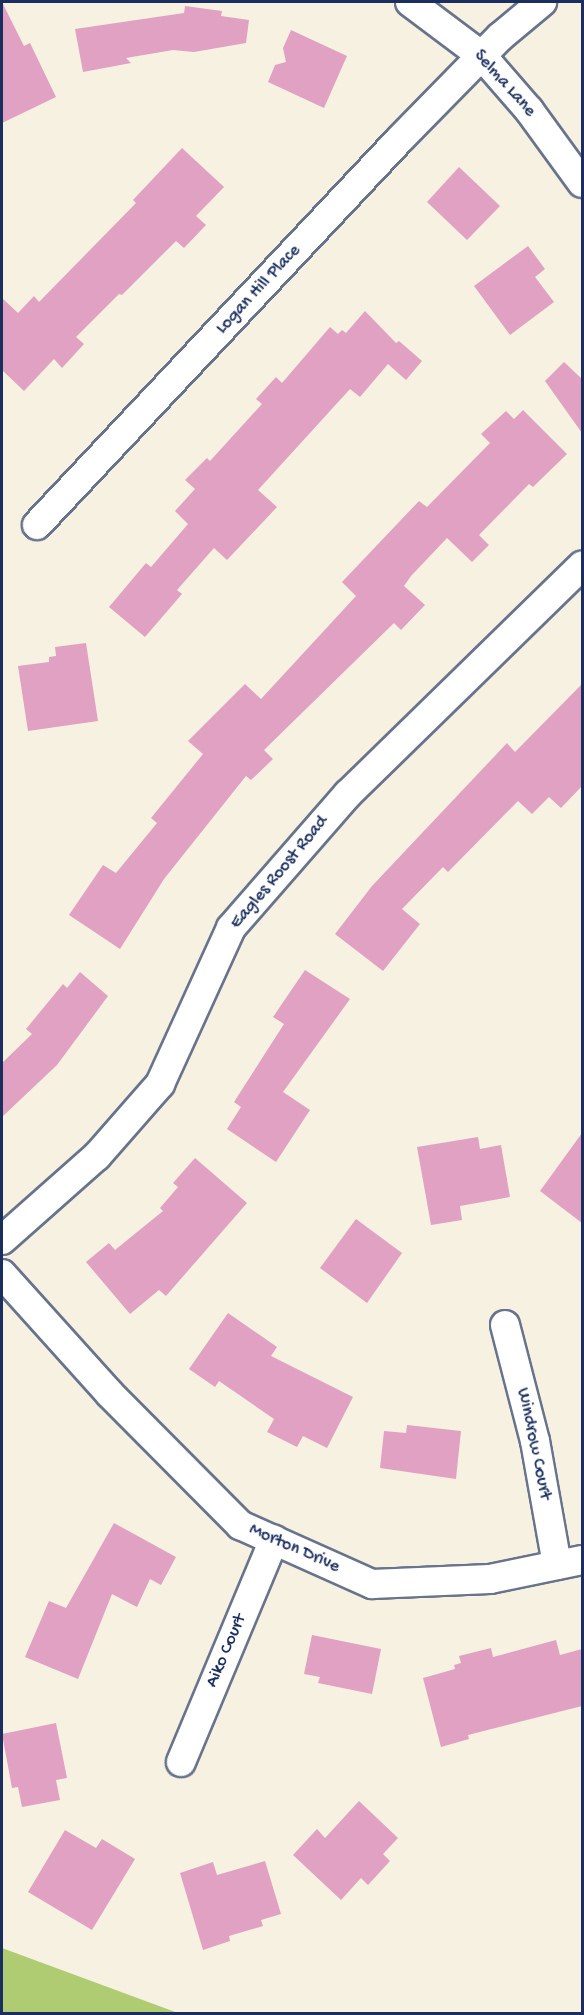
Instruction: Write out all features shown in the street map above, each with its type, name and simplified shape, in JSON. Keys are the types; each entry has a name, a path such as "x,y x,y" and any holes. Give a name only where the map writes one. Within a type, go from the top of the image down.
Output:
{"street":[{"name":"Selma Lane","path":"410,2 482,56 529,110 582,183"},
{"name":"Logan Hill Place","path":"37,525 482,56 542,2"},
{"name":"Eagles Roost Road","path":"2,1240 97,1156 160,1084 231,928 348,794 582,566"},
{"name":"Morton Drive","path":"2,1274 110,1394 240,1525 372,1584 490,1579 570,1562"},
{"name":"Windrow Court","path":"505,1325 570,1562"},
{"name":"Aiko Court","path":"181,1762 274,1540"}],"green space":[{"path":"2,1948 178,2013 2,2013"}],"building":[{"path":"2,2 24,46 30,43 56,97 2,123"},
{"path":"185,6 222,11 221,16 249,20 246,43 194,52 173,50 126,58 131,63 83,72 75,29 184,13"},
{"path":"291,30 347,56 324,108 268,82 275,65 286,62 283,48"},
{"path":"182,148 224,187 196,216 206,225 184,248 176,241 122,295 119,294 76,337 84,344 62,368 54,359 24,391 2,370 2,298 18,313 34,296 39,302 136,203 133,200"},
{"path":"459,167 500,206 467,240 427,202"},
{"path":"528,246 545,269 535,277 554,302 510,335 474,286"},
{"path":"365,311 396,343 399,341 422,361 406,380 388,364 360,397 350,389 258,490 277,507 227,560 214,548 177,590 182,594 145,637 109,607 146,563 151,567 188,524 175,511 195,489 185,480 207,458 210,461 262,404 256,399 276,377 282,383 330,327 338,334 342,330 346,333"},
{"path":"564,362 582,379 582,433 545,381"},
{"path":"523,410 567,454 533,487 529,484 479,535 489,545 472,562 447,538 411,576 404,586 425,605 401,630 394,623 264,750 273,759 251,780 246,776 164,879 120,949 69,915 103,865 116,873 157,823 151,818 203,754 188,741 245,684 261,699 356,596 342,582 419,501 427,507 490,443 481,434 506,411 514,419"},
{"path":"86,643 98,721 28,731 18,666 49,662 49,657 56,656 55,647"},
{"path":"582,684 582,786 561,808 549,797 532,814 518,801 448,872 443,867 402,909 420,924 383,971 335,934 372,886 507,743 515,752"},
{"path":"305,970 350,999 283,1092 310,1110 276,1162 227,1129 241,1107 234,1102 284,1024 273,1017"},
{"path":"80,972 108,996 57,1065 2,1117 2,1063 32,1034 26,1029 63,984 67,988"},
{"path":"582,1133 582,1223 540,1191"},
{"path":"478,1137 480,1149 501,1145 510,1197 460,1206 462,1220 431,1225 417,1147"},
{"path":"195,1158 247,1203 166,1296 159,1290 130,1314 86,1262 109,1243 115,1250 163,1211 160,1208 178,1187 173,1183"},
{"path":"356,1219 402,1253 367,1303 320,1268"},
{"path":"228,1313 277,1347 271,1356 353,1397 327,1448 303,1436 297,1447 267,1432 274,1419 219,1381 215,1387 189,1369"},
{"path":"407,1425 461,1431 456,1479 380,1468 384,1431 406,1433"},
{"path":"114,1523 176,1557 161,1585 150,1579 137,1607 112,1594 78,1679 25,1657 49,1601 66,1608"},
{"path":"312,1635 381,1649 372,1694 318,1683 320,1677 304,1674"},
{"path":"556,1640 560,1655 582,1649 582,1706 468,1735 469,1739 441,1747 423,1678 455,1669 454,1665 461,1663 459,1656 491,1648 493,1657"},
{"path":"56,1723 67,1778 56,1780 60,1800 22,1807 18,1787 12,1788 2,1734"},
{"path":"359,1801 398,1838 383,1854 390,1861 368,1885 361,1878 341,1900 293,1855 317,1829 325,1838"},
{"path":"65,1830 96,1848 102,1839 135,1859 92,1930 28,1892"},
{"path":"265,1861 281,1914 261,1920 263,1926 229,1936 230,1941 203,1950 180,1873 213,1862 217,1875"}]}
